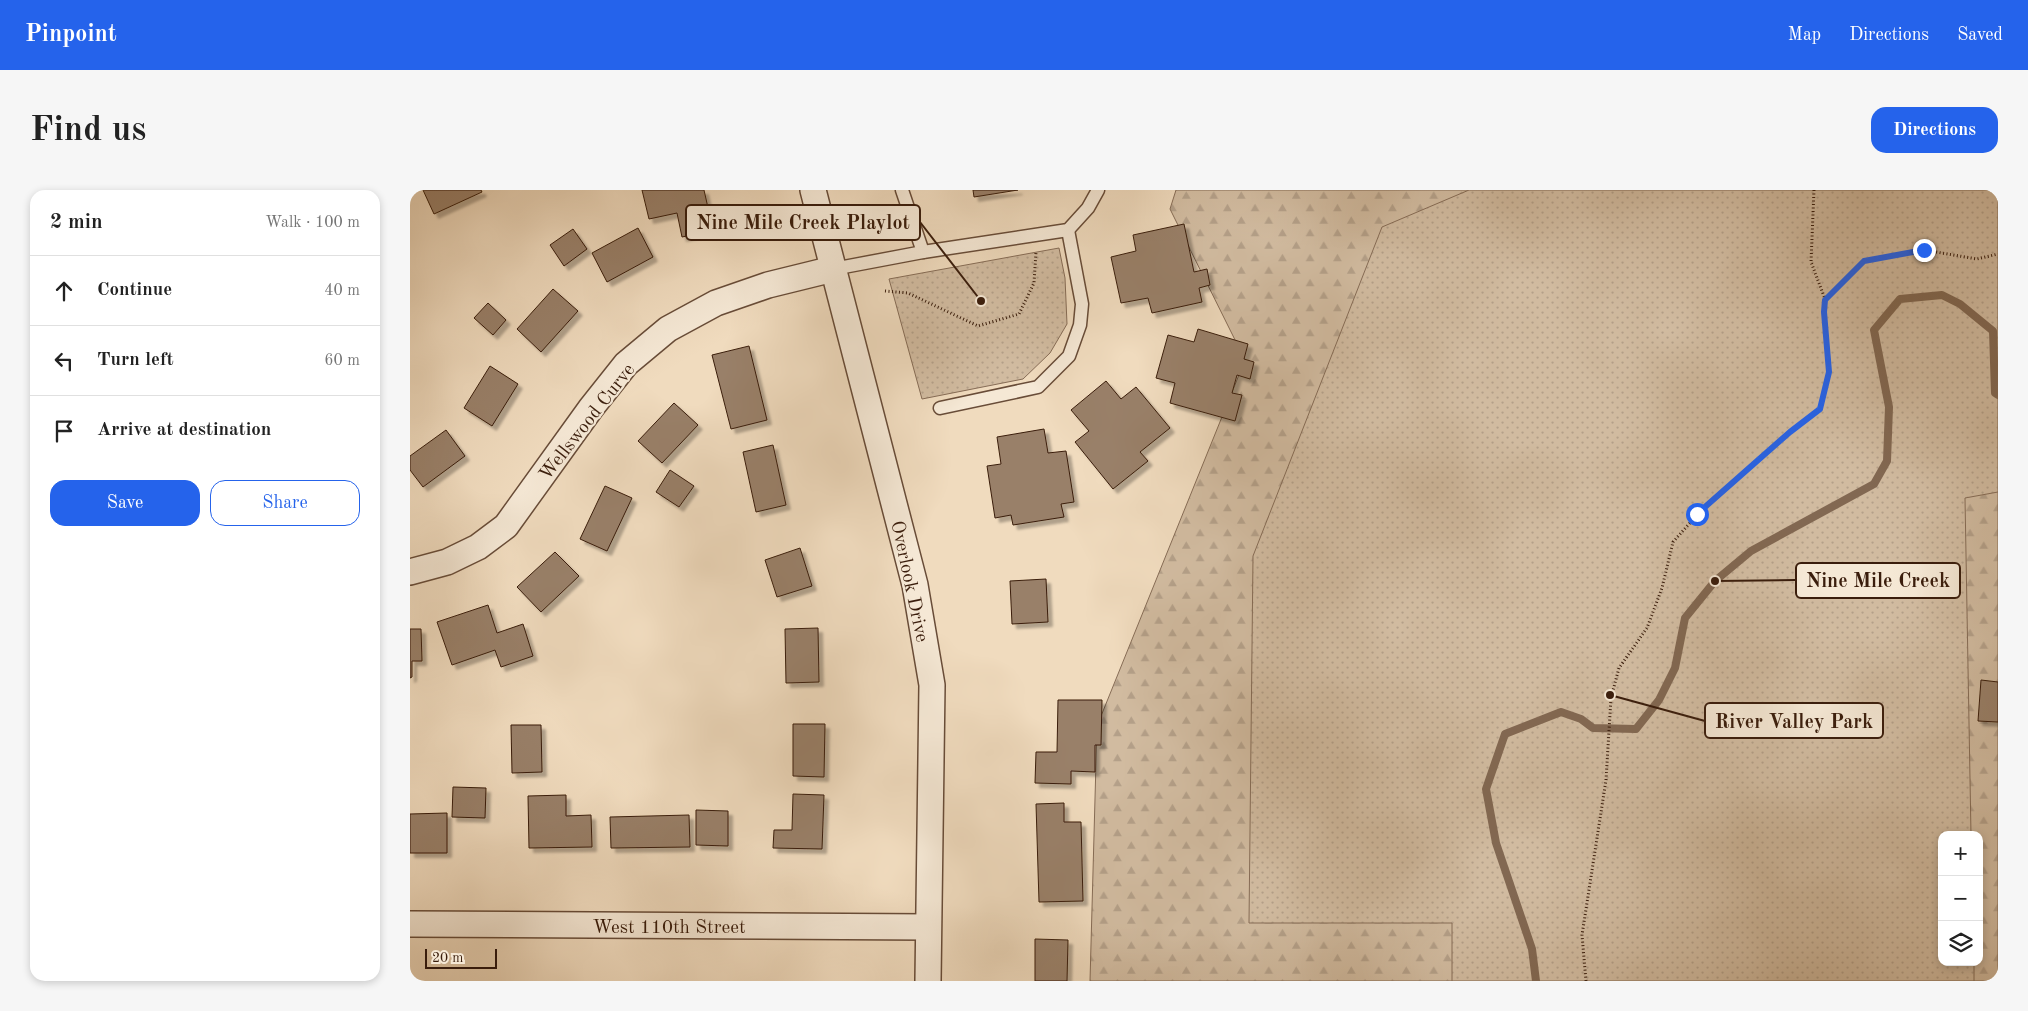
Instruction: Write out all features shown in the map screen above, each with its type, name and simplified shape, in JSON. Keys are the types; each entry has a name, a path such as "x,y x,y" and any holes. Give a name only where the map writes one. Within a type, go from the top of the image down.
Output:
{"street":[{"name":"Overlook Drive","path":"813,190 915,585 932,685 928,981"},
{"name":"Wellswood Curve","path":"410,572 447,562 478,547 506,526 591,408 626,364 668,330 716,303 768,285 833,269"},
{"name":"West 110th Street","path":"410,924 928,926"}],"lane":[{"path":"902,190 923,252"},
{"path":"833,269 923,252 1068,230 1088,208 1098,190"},
{"path":"940,408 1038,387 1069,356 1080,325 1082,304 1068,230"}],"path":[{"path":"1586,981 1582,935 1606,780 1611,698 1619,668 1647,628 1662,588 1674,542 1697,514 1790,432 1820,409 1829,372 1824,312 1825,300 1811,262 1814,190"},
{"path":"885,291 908,293 978,326 1019,314 1034,283 1037,249"},
{"path":"1825,300 1864,261 1924,250 1977,260 1998,254"}],"green space":[{"path":"1176,190 1998,190 1998,981 1090,981 1097,726 1245,360 1170,209"},
{"path":"1469,190 1998,190 1998,492 1965,498 1971,831 1938,831 1938,966 1974,966 1974,981 1452,981 1452,923 1249,923 1253,556 1382,227"},
{"path":"1059,248 1065,278 1067,324 1050,353 1023,379 922,399 889,279"}],"building":[{"path":"423,190 481,190 482,192 434,214"},
{"path":"642,190 704,190 713,230 682,237 677,213 649,219"},
{"path":"973,190 1018,190 974,197"},
{"path":"1184,224 1194,272 1207,269 1210,285 1199,288 1202,302 1152,313 1148,298 1121,303 1111,257 1136,251 1133,235"},
{"path":"638,228 653,257 607,282 592,253"},
{"path":"573,229 587,249 564,266 550,245"},
{"path":"553,289 578,311 541,352 517,329"},
{"path":"488,303 506,320 493,335 474,318"},
{"path":"1198,329 1248,344 1244,359 1254,362 1250,379 1237,375 1232,393 1242,395 1235,421 1170,403 1175,383 1156,378 1168,335 1194,342"},
{"path":"749,346 767,420 731,429 712,355"},
{"path":"490,366 518,384 492,426 464,408"},
{"path":"1106,381 1121,399 1136,387 1170,428 1140,452 1148,461 1113,489 1075,442 1089,431 1071,410"},
{"path":"674,403 698,425 662,463 638,441"},
{"path":"1044,429 1048,453 1066,451 1074,502 1061,504 1064,517 1013,525 1011,515 995,518 987,466 1001,464 997,437"},
{"path":"446,430 465,456 423,487 410,470 410,456"},
{"path":"773,445 786,505 756,512 743,452"},
{"path":"670,470 694,486 679,507 656,492"},
{"path":"605,486 632,498 607,551 580,539"},
{"path":"800,548 812,586 777,597 765,560"},
{"path":"555,552 579,576 541,612 517,587"},
{"path":"1046,579 1048,622 1012,624 1010,581"},
{"path":"488,605 497,633 523,624 533,656 501,667 495,650 452,665 437,622"},
{"path":"818,628 819,682 786,683 785,629"},
{"path":"410,629 421,629 422,661 412,661 412,677 410,678"},
{"path":"1981,680 1998,682 1998,722 1978,721"},
{"path":"1058,700 1102,700 1101,745 1095,745 1095,772 1071,771 1071,784 1035,783 1036,752 1057,752"},
{"path":"793,724 825,724 824,777 793,776"},
{"path":"511,725 541,725 542,772 512,773"},
{"path":"453,787 486,788 485,818 452,817"},
{"path":"793,794 824,795 822,849 773,848 774,830 792,830"},
{"path":"566,795 566,816 591,815 592,847 529,848 528,796"},
{"path":"1064,803 1064,822 1081,822 1083,901 1039,902 1036,804"},
{"path":"696,810 728,811 728,846 696,845"},
{"path":"447,813 447,853 410,853 410,814"},
{"path":"689,815 690,847 611,848 610,817"},
{"path":"1035,939 1068,940 1067,981 1035,981"}],"waterway":[{"path":"1536,981 1532,949 1496,843 1486,789 1505,734 1561,712 1581,719 1593,728 1636,729 1659,700 1675,668 1685,618 1715,581 1751,551 1874,484 1887,461 1889,407 1874,330 1900,299 1942,295 1960,304 1993,331 1995,393 1998,395"}],"place":[{"name":"Nine Mile Creek Playlot","path":"981,301"},
{"name":"Nine Mile Creek","path":"1715,581"},
{"name":"River Valley Park","path":"1610,695"}],"route":[{"path":"1697,514 1790,432 1820,409 1829,372 1825,331 1825,300 1864,261 1924,250"}]}
